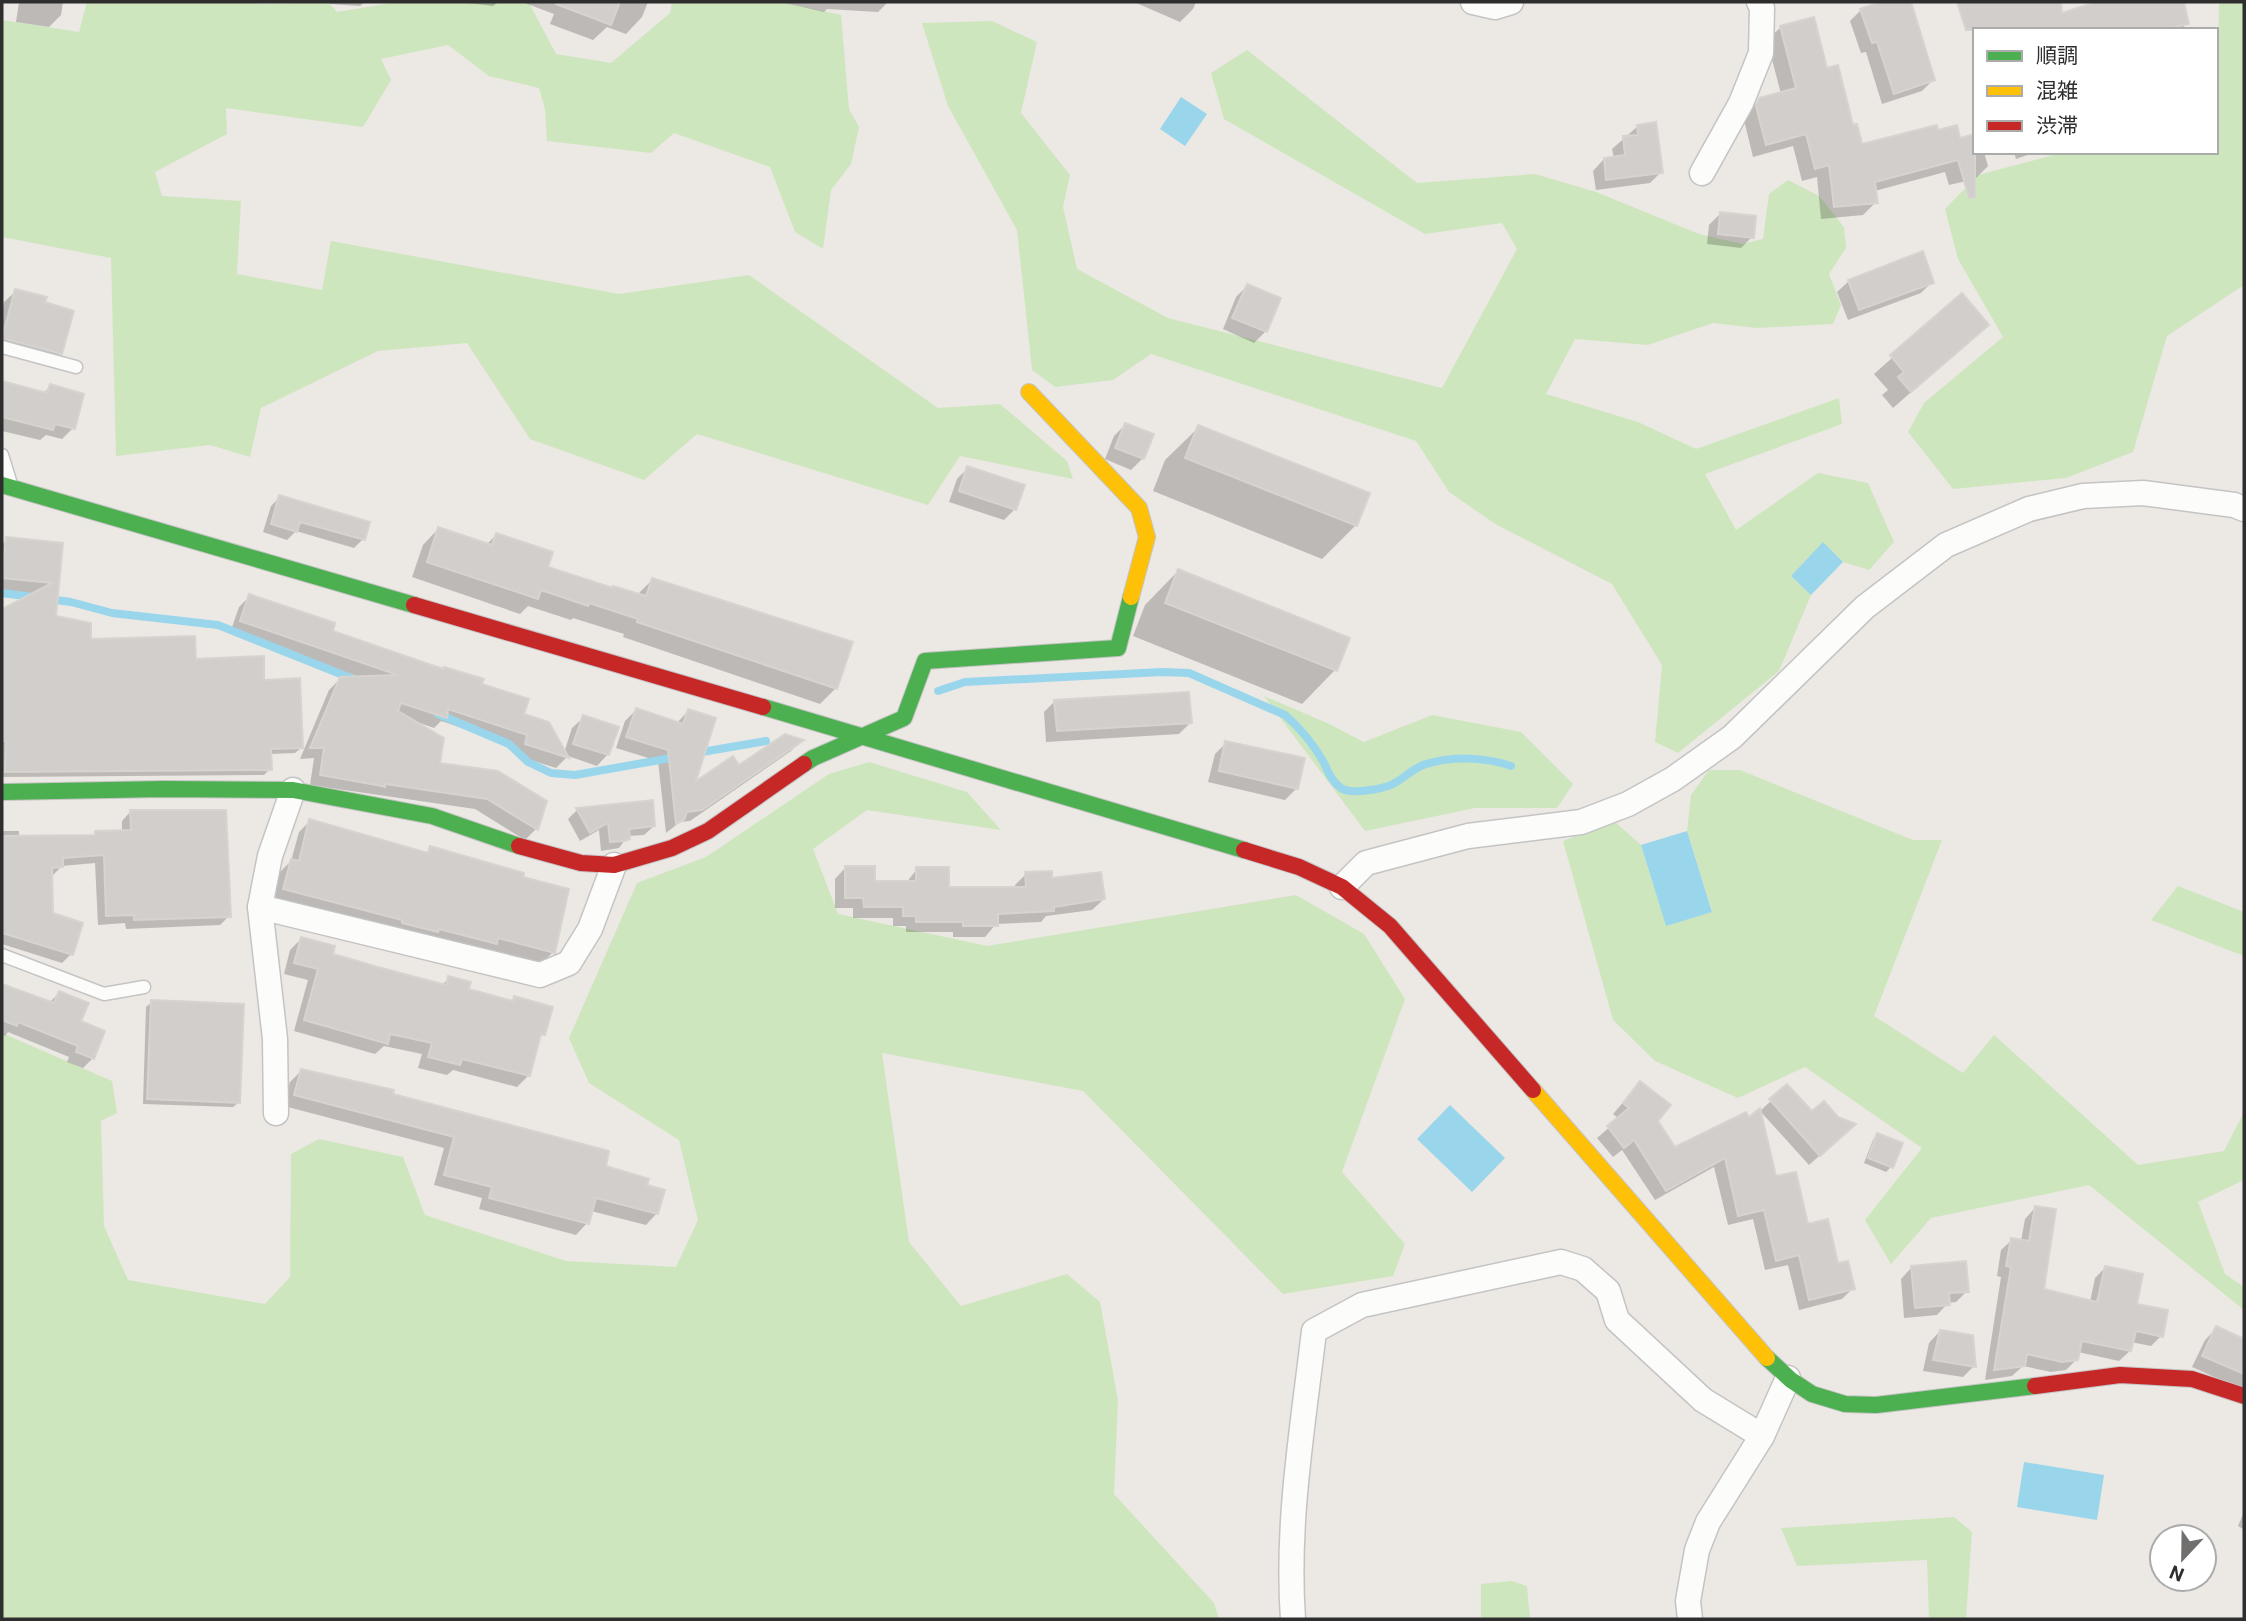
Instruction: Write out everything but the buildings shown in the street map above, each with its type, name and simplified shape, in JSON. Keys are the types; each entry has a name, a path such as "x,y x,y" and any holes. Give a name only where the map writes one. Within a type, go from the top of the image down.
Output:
{"street":[{"path":"1473,2 1495,7 1511,2"},
{"path":"1702,173 1741,103 1761,53 1766,4"},
{"path":"2,792 293,790 432,816 581,863 614,866 672,848 708,831 813,758 904,718 925,662 1118,648 1147,537 1139,508 1029,392"},
{"path":"7,487 1245,849 1299,867 1342,887 1390,926 1754,1345 1788,1378 1814,1395 1838,1404 1876,1405 2120,1375 2192,1379 2244,1396"},
{"path":"1342,887 1367,863 1468,836 1581,822 1628,804 1673,779 1732,737 1865,607 1946,545 2029,509 2083,496 2143,493 2234,505 2244,509"},
{"path":"276,1113 275,1039 260,906 270,856 293,790"},
{"path":"260,906 540,975 569,963 590,929 614,866"},
{"path":"1293,1619 1290,1577 1295,1499 1314,1331 1362,1305 1561,1262 1583,1269 1608,1291 1617,1320 1703,1400 1762,1436"},
{"path":"1690,1619 1688,1601 1695,1562 1708,1522 1762,1436 1788,1378"}],"lane":[{"path":"2,347 76,367"},
{"path":"2,455 7,487"},
{"path":"2,955 104,994 144,987"}],"green space":[{"path":"87,2 328,2 337,12 397,2 529,3 556,54 611,63 670,13 672,2 781,2 841,15 849,109 859,127 851,164 831,190 823,249 795,232 770,167 674,133 651,153 547,141 545,109 539,88 489,76 448,45 381,59 391,80 363,127 226,108 227,134 155,172 162,196 241,201 237,274 322,290 331,241 619,294 749,275 938,408 1000,404 1067,461 1073,479 960,456 928,505 697,434 644,480 530,439 467,343 378,351 261,408 250,457 210,445 116,456 111,258 2,237 2,20 79,32"},
{"path":"2219,2 2244,2 2244,285 2167,336 2133,452 2066,478 1953,489 1908,432 1924,403 2003,337 1958,259 1945,209 1978,175 2057,154 2218,154"},
{"path":"992,21 1037,42 1021,113 1070,175 1063,207 1077,269 1168,318 1442,388 1517,249 1502,223 1425,234 1224,119 1211,73 1247,50 1417,183 1535,174 1596,192 1699,234 1742,244 1763,239 1769,194 1788,180 1819,196 1844,227 1846,248 1829,274 1841,305 1833,324 1757,328 1713,323 1648,345 1575,339 1546,394 1638,422 1696,449 1839,398 1842,424 1705,474 1736,530 1818,473 1868,483 1894,542 1869,570 1843,562 1823,543 1791,576 1811,595 1779,671 1678,753 1655,742 1662,665 1612,584 1497,525 1449,492 1416,441 1151,354 1113,380 1055,387 1032,370 1017,230 948,106 922,23"},
{"path":"1264,696 1364,742 1432,715 1521,732 1573,784 1557,808 1475,808 1365,831"},
{"path":"869,762 967,792 1001,830 867,810 813,849 838,914 987,946 1296,895 1364,934 1405,999 1342,1172 1405,1244 1393,1276 1283,1294 1083,1091 882,1053 909,1242 961,1306 1067,1274 1100,1302 1118,1400 1114,1494 1214,1603 1219,1619 2,1619 2,1033 112,1081 117,1113 101,1121 104,1226 128,1280 265,1304 290,1277 291,1154 319,1139 403,1157 425,1215 566,1261 676,1267 698,1220 679,1140 589,1083 569,1038 637,883 706,857 829,774"},
{"path":"1709,770 1740,770 1913,840 1942,840 1874,1016 1963,1073 1994,1035 2138,1165 2224,1151 2244,1112 2244,1180 2198,1202 2225,1274 2244,1287 2244,1310 2089,1185 1931,1218 1891,1264 1865,1220 1922,1148 1805,1067 1738,1098 1655,1061 1613,1020 1563,841 1614,821 1641,845 1666,925 1712,911 1687,831 1691,795"},
{"path":"2178,886 2244,912 2244,956 2151,920"},
{"path":"1954,1517 1972,1532 1966,1619 1929,1619 1927,1560 1797,1566 1781,1528"},
{"path":"1512,1581 1527,1586 1530,1619 1481,1619 1481,1584"}],"water":[{"path":"1181,97 1207,114 1185,146 1160,129"},
{"path":"1823,542 1843,562 1811,595 1791,576"},
{"path":"1687,831 1712,912 1666,926 1641,845"},
{"path":"1450,1105 1505,1158 1472,1192 1417,1139"},
{"path":"2024,1462 2104,1475 2097,1520 2017,1507"}],"waterway":[{"path":"2,593 71,602 112,613 218,625 358,681"},
{"path":"938,691 965,682 1189,673 1285,715 1311,742 1330,776 1345,790 1388,786 1422,765 1436,761 1480,759 1511,766"},
{"path":"438,714 509,744 528,762 551,773 575,775 677,757"},
{"path":"696,753 766,741"}],"traffic: fast":[{"path":"2,485 414,605"},
{"path":"804,764 904,718 925,661 1118,648 1131,597"},
{"path":"763,707 1244,850"},
{"path":"2,792 293,790 432,816 519,846"},
{"path":"1767,1358 1791,1380 1812,1394 1845,1404 1876,1405 2035,1386"}],"traffic: slow":[{"path":"1029,392 1139,508 1147,537 1131,597"},
{"path":"1533,1090 1767,1358"}],"traffic: jam":[{"path":"414,605 763,707"},
{"path":"519,846 581,863 614,865 672,848 708,831 804,764"},
{"path":"1244,850 1299,867 1342,887 1390,926 1533,1090"},
{"path":"2035,1386 2120,1375 2192,1379 2244,1396"}]}
